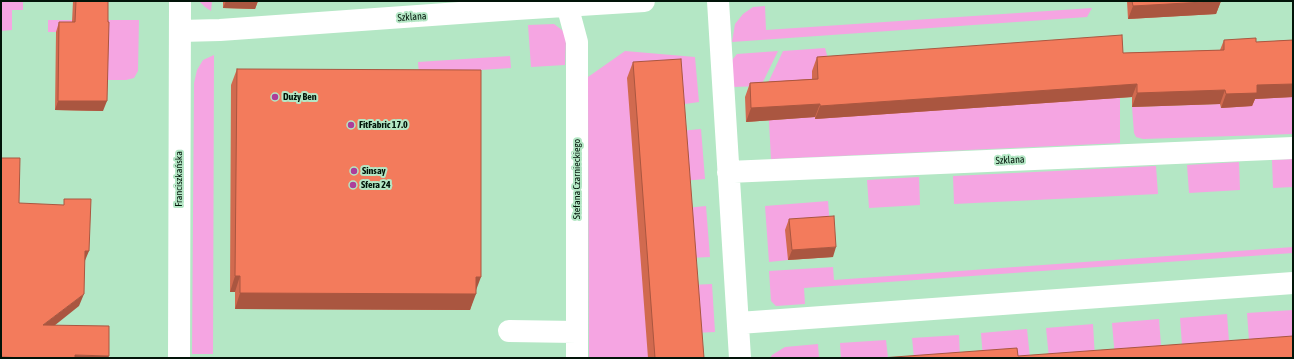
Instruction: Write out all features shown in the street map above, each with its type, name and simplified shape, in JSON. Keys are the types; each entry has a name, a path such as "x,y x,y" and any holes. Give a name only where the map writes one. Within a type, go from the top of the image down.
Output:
{"street":[{"name":"Franciszkańska","path":"179,358 180,1"},
{"name":"Szklana","path":"180,31 220,30 567,3 644,1"},
{"path":"718,1 740,358"},
{"name":"Stefana Czarnieckiego","path":"567,3 577,42 577,358"},
{"name":"Szklana","path":"728,172 1293,148"},
{"path":"739,323 1293,283"},
{"path":"509,331 577,332"}],"shaded area":[{"path":"1,1 23,1 23,10 12,10 12,30 1,31"},
{"path":"199,1 212,1 211,11 205,7"},
{"path":"765,6 766,30 1092,8 1087,17 732,42 735,24 743,14 753,7"},
{"path":"48,20 139,20 138,71 134,78 126,80 104,80 105,32 48,32"},
{"path":"554,24 566,35 565,65 531,67 528,25"},
{"path":"825,48 831,69 1120,98 1120,143 771,159 767,85 783,51","holes":["774,95 798,118 775,120"]},
{"path":"625,51 695,57 699,102 678,105 648,358 589,358 588,77"},
{"path":"778,51 761,86 733,87 732,60 737,54"},
{"path":"214,55 213,354 192,354 194,83 197,70 203,60"},
{"path":"510,56 511,68 419,74 418,62"},
{"path":"1293,78 1293,134 1143,139 1136,137 1134,133 1132,107 1220,104 1221,108 1252,99"},
{"path":"701,129 705,179 683,181 680,131"},
{"path":"1293,159 1293,187 1273,188 1272,160"},
{"path":"1239,162 1240,190 1189,193 1187,165"},
{"path":"1156,166 1158,194 954,204 953,176"},
{"path":"919,177 920,205 869,208 867,180"},
{"path":"828,201 830,226 788,260 769,262 765,206"},
{"path":"706,206 710,257 689,258 686,208"},
{"path":"1293,247 1293,253 804,288 805,304 776,306 771,301 769,271 833,267 834,280"},
{"path":"712,284 715,332 695,333 691,285"},
{"path":"1293,310 1293,351 1250,354 1247,313"},
{"path":"1227,314 1230,355 1183,358 1180,318"},
{"path":"1159,319 1162,358 1115,358 1112,323"},
{"path":"1093,324 1095,358 1049,358 1046,328"},
{"path":"1027,329 1030,358 983,358 981,333"},
{"path":"959,335 960,358 914,358 912,338"},
{"path":"886,340 888,358 841,358 840,343"},
{"path":"818,344 819,358 770,358 772,355 785,347"}],"building":[{"path":"76,1 108,1 109,22 107,101 58,101 59,22 75,22"},
{"path":"1132,1 1221,1 1133,6"},
{"path":"1122,35 1123,53 1224,50 1224,40 1256,38 1256,42 1293,40 1293,84 1257,85 1257,93 1226,94 1225,90 1137,93 1137,84 820,106 820,104 751,108 750,83 818,79 817,57"},
{"path":"681,59 704,358 655,358 633,62"},
{"name":"Sfera 24","path":"237,69 481,70 481,277 476,277 476,294 240,293 240,276 235,276"},
{"path":"1,158 20,158 19,203 64,205 64,199 91,199 89,251 85,251 84,294 43,325 109,326 109,356 75,355 75,358 1,357"},
{"path":"834,216 836,247 792,250 789,219"},
{"path":"1293,336 1293,358 881,358 1017,348 1018,356"}],"place":[{"name":"Duży Ben","path":"275,97"},
{"name":"FitFabric 17.0","path":"351,125"},
{"name":"Sinsay","path":"354,171"},
{"name":"Sfera 24","path":"353,185"}]}
